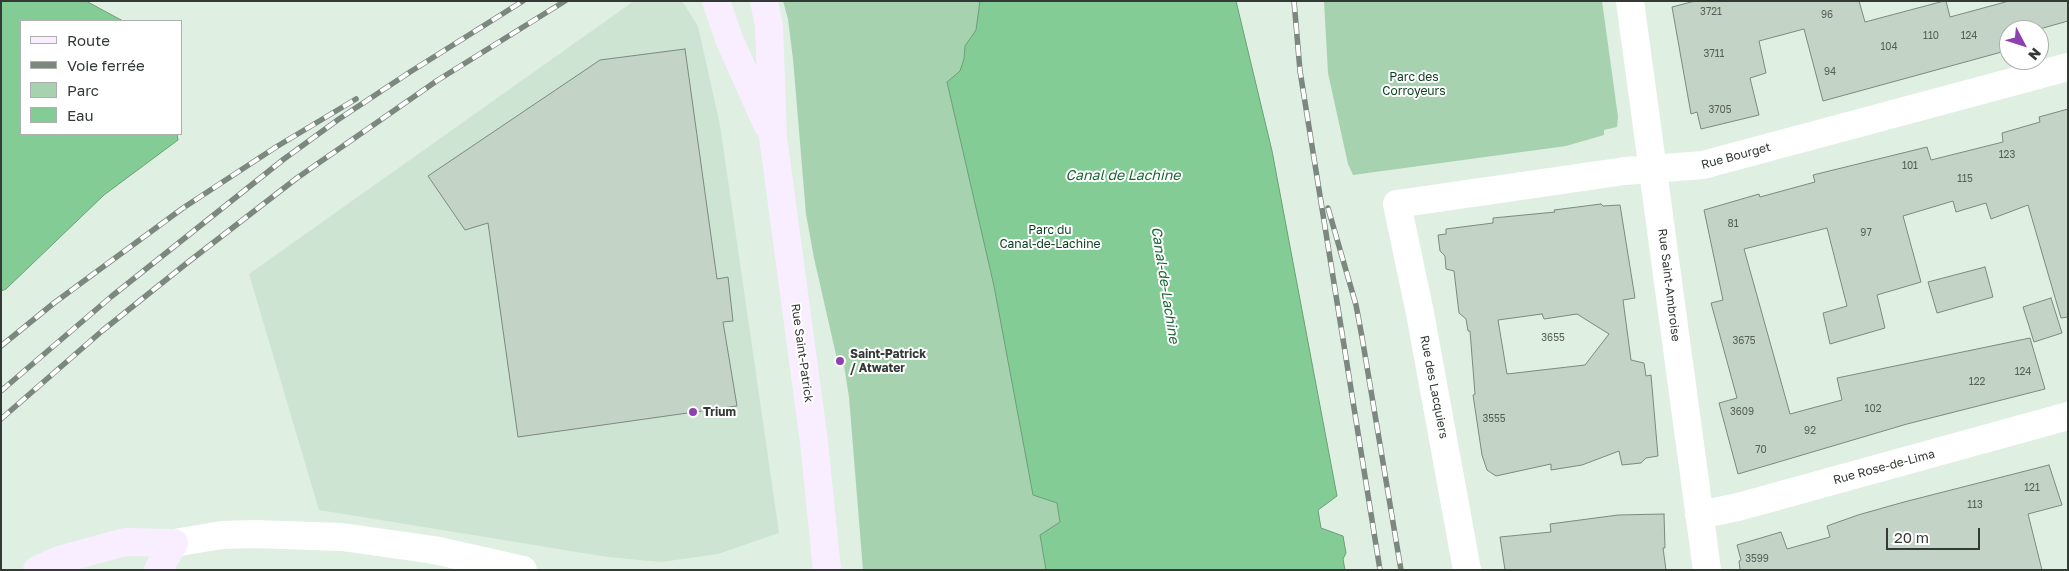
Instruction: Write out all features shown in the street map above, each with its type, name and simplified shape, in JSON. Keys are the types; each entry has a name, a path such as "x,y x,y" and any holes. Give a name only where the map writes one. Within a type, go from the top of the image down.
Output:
{"main road":[{"name":"Rue Saint-Patrick","path":"716,1 729,39 773,137"},
{"name":"Rue Saint-Patrick","path":"764,1 769,26 773,137 814,442 824,569"},
{"path":"37,570 59,560 125,542 174,543 158,570"}],"street":[{"name":"Rue Saint-Ambroise","path":"1630,1 1707,570"},
{"name":"Rue Bourget","path":"1397,204 1625,171 1703,165 2068,67"},
{"name":"Rue des Lacquiers","path":"1397,204 1420,313 1467,570"},
{"name":"Rue Rose-de-Lima","path":"1699,515 1738,507 2068,416"},
{"path":"174,543 222,536 253,534 342,537 434,550 523,570"}],"shaded area":[{"path":"634,1 682,1 698,26 720,125 779,533 718,554 661,562 608,557 319,510 249,274"}],"green space":[{"name":"Canal de Lachine","path":"783,1 1236,1 1272,151 1337,496 1318,510 1321,528 1343,536 1346,553 1343,559 1345,570 863,570 849,397 843,359 837,359 806,214 793,59 788,19"},
{"name":"Parc des Corroyeurs","path":"1324,1 1602,1 1618,117 1617,127 1604,130 1604,135 1566,146 1353,175 1348,164 1328,73"}],"water":[{"path":"1,1 86,1 121,20 20,20 20,135 177,135 178,140 104,195 6,289 1,291"},
{"name":"Canal de Lachine","path":"980,1 1236,1 1272,151 1337,496 1318,510 1321,528 1343,536 1346,553 1343,559 1345,570 1046,570 1040,535 1060,522 1057,503 1033,495 994,286 947,82 960,71 964,59 965,46 976,30"}],"building":[{"path":"1695,1 1859,1 1865,22 1944,1 1946,1 1950,17 2009,1 2068,1 2068,21 2049,26 2049,20 1999,20 1999,53 1823,101 1804,29 1759,41 1766,73 1750,78 1759,115 1701,129 1697,112 1691,114 1672,7"},
{"path":"685,49 717,279 728,277 733,321 723,322 737,406 518,437 488,223 465,230 428,176 600,60"},
{"path":"2068,109 2068,317 2061,318 2028,205 1991,219 1986,203 1956,212 1953,201 1903,216 1921,282 1877,295 1885,328 1830,344 1823,313 1847,306 1827,228 1744,249 1790,414 1842,400 1837,378 2030,338 2045,389 1907,424 1738,474 1719,403 1737,398 1711,303 1723,300 1704,210 1759,194 1760,197 1815,182 1813,175 1927,147 1931,160 2003,142 2002,133 2040,122 2039,117"},
{"path":"1601,204 1603,206 1620,205 1635,298 1623,300 1631,360 1644,363 1646,376 1651,375 1658,456 1646,458 1641,463 1622,465 1619,451 1582,465 1551,470 1551,464 1496,476 1487,470 1482,455 1473,395 1475,394 1470,331 1468,331 1466,319 1459,313 1454,271 1446,269 1445,256 1440,251 1438,235 1446,234 1446,229 1493,223 1493,218 1555,212 1554,210","holes":["1542,314 1544,319 1577,314 1609,334 1585,365 1507,374 1498,320"]},
{"path":"1985,267 1993,297 1937,313 1928,282"},
{"path":"2051,298 2062,333 2034,342 2023,307"},
{"path":"2049,465 2062,505 2028,514 2042,570 1740,570 1739,561 1741,560 1737,545 1781,532 1787,549 1830,537 1827,526 1858,515"},
{"path":"1664,514 1665,548 1663,548 1666,570 1505,570 1500,537 1551,532 1550,524 1618,515"}],"railway":[{"path":"1,391 112,296 284,159 339,119 410,72 523,1"},
{"path":"1,419 102,331 297,178 438,80 565,1"},
{"path":"1294,1 1300,71 1380,570"},
{"path":"1,346 54,303 183,208 276,147 356,99"},
{"path":"1328,208 1356,305 1401,570"}],"place":[{"name":"Saint-Patrick / Atwater","path":"840,361"},
{"name":"Trium","path":"693,412"}],"park label":[{"name":"Parc du Canal-de-Lachine","path":"1050,237"}],"water label":[{"name":"Canal-de-Lachine","path":"1165,285"}]}
